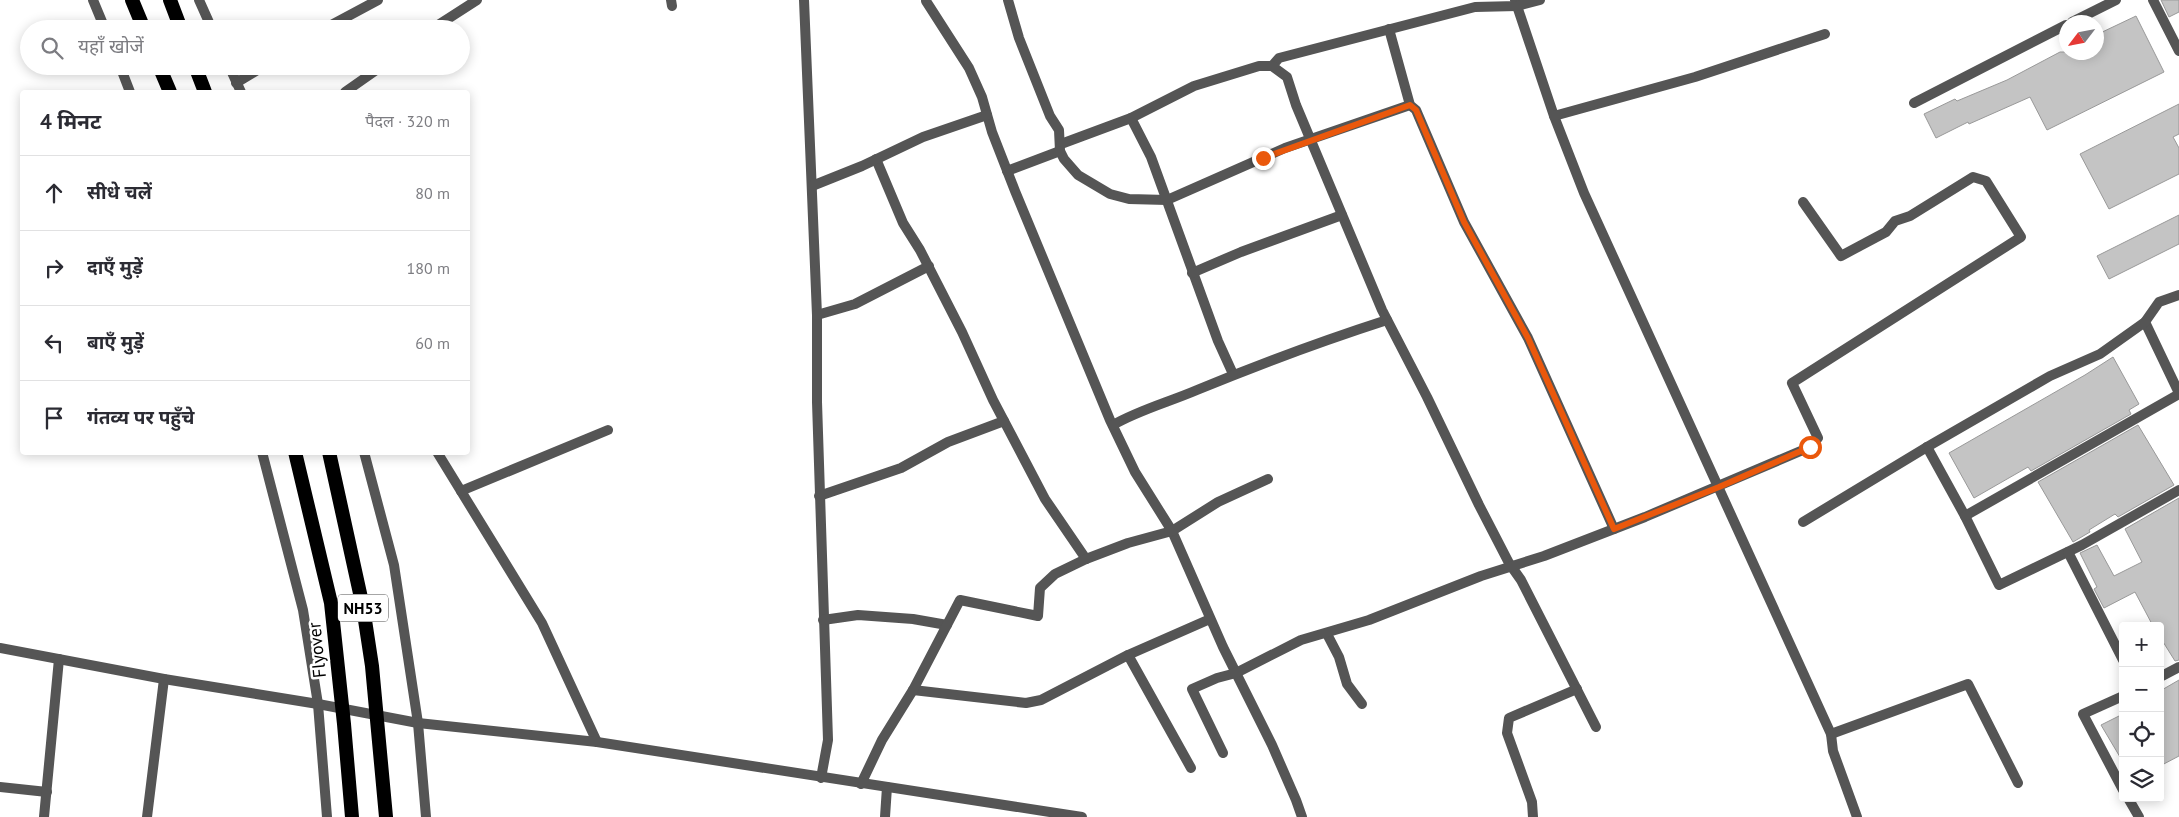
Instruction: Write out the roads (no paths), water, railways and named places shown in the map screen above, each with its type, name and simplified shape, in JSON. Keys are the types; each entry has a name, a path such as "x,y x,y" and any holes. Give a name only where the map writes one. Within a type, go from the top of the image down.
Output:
{"highway":[{"path":"132,0 140,20"},
{"path":"170,0 178,20"},
{"path":"163,75 169,90"},
{"path":"198,75 204,90"},
{"name":"Flyover","path":"296,455 331,603 352,817"},
{"name":"NH53","path":"330,455 365,615 372,666 386,817"}],"street":[{"path":"93,0 101,20"},
{"path":"199,0 208,20"},
{"path":"341,20 378,0"},
{"path":"446,20 478,0"},
{"path":"804,0 817,315 819,496 828,740 821,778"},
{"path":"1008,0 1019,38 1050,116 1059,130 1060,147 1064,159 1078,175 1110,194 1130,199 1166,200 1285,148 1310,141 1410,105"},
{"path":"1272,66 1279,58 1389,29 1475,8 1540,0"},
{"path":"2086,15 2116,0"},
{"path":"2153,0 2179,52"},
{"path":"926,1 968,68 982,97 1007,171 1112,426 1135,472 1172,531 1210,619 1272,745 1302,817"},
{"path":"1516,3 1554,116 1584,193 1831,734 1833,751 1858,817"},
{"path":"1389,29 1410,105 1416,110 1464,222 1528,338 1614,529"},
{"path":"1914,103 2059,29"},
{"path":"1554,116 1695,76 1825,34"},
{"path":"1007,171 1131,118 1194,86 1258,66 1272,66 1287,77 1310,141 1387,320 1427,397 1475,498 1509,563 1513,566 1596,727"},
{"path":"123,75 129,90"},
{"path":"233,75 239,88 254,75"},
{"path":"348,90 369,75"},
{"path":"812,186 923,137 987,115"},
{"path":"1131,118 1151,156 1192,273 1233,374"},
{"path":"876,159 903,223 929,266 1004,421 1045,499 1086,559"},
{"path":"1223,753 1192,689 1216,678 1236,673 1301,640 1327,634 1404,607 1481,576 1614,529 1719,487 1810,447 1818,438 1792,383 2021,237 1986,181 1973,177 1910,216 1894,221 1886,232 1841,256 1803,202"},
{"path":"1192,273 1241,252 1342,215"},
{"path":"817,315 855,304 929,266"},
{"path":"1803,522 2050,376 2100,354 2145,322 2159,302 2179,295"},
{"path":"1112,426 1128,417 1196,391 1233,374 1387,320"},
{"path":"1966,516 2179,394 2145,322"},
{"path":"819,496 901,468 948,442 1004,421"},
{"path":"461,491 608,430"},
{"path":"1927,447 1966,516 1999,585 2068,552 2179,490"},
{"path":"263,455 303,610 318,704 326,817"},
{"path":"365,455 394,565 418,724 426,817"},
{"path":"439,455 542,623 597,742"},
{"path":"862,784 882,740 913,690 960,600 1038,616 1040,588 1055,574 1128,542 1172,531 1218,502 1268,479"},
{"path":"2068,552 2119,652"},
{"path":"823,620 858,615 913,619 947,625"},
{"path":"913,690 1026,703 1041,700 1128,655 1210,619"},
{"path":"1327,634 1339,657 1347,684 1362,704"},
{"path":"0,648 164,679 318,704 418,724 597,742 1082,817"},
{"path":"1128,655 1191,768"},
{"path":"44,817 59,659"},
{"path":"2164,675 2179,667"},
{"path":"147,817 164,679"},
{"path":"1831,734 1968,684 2018,783"},
{"path":"1533,817 1532,802 1507,733 1509,718 1577,689"},
{"path":"2119,698 2083,714 2119,782"},
{"path":"885,817 887,787"},
{"path":"0,788 47,792"},
{"path":"2130,802 2139,817"}]}
